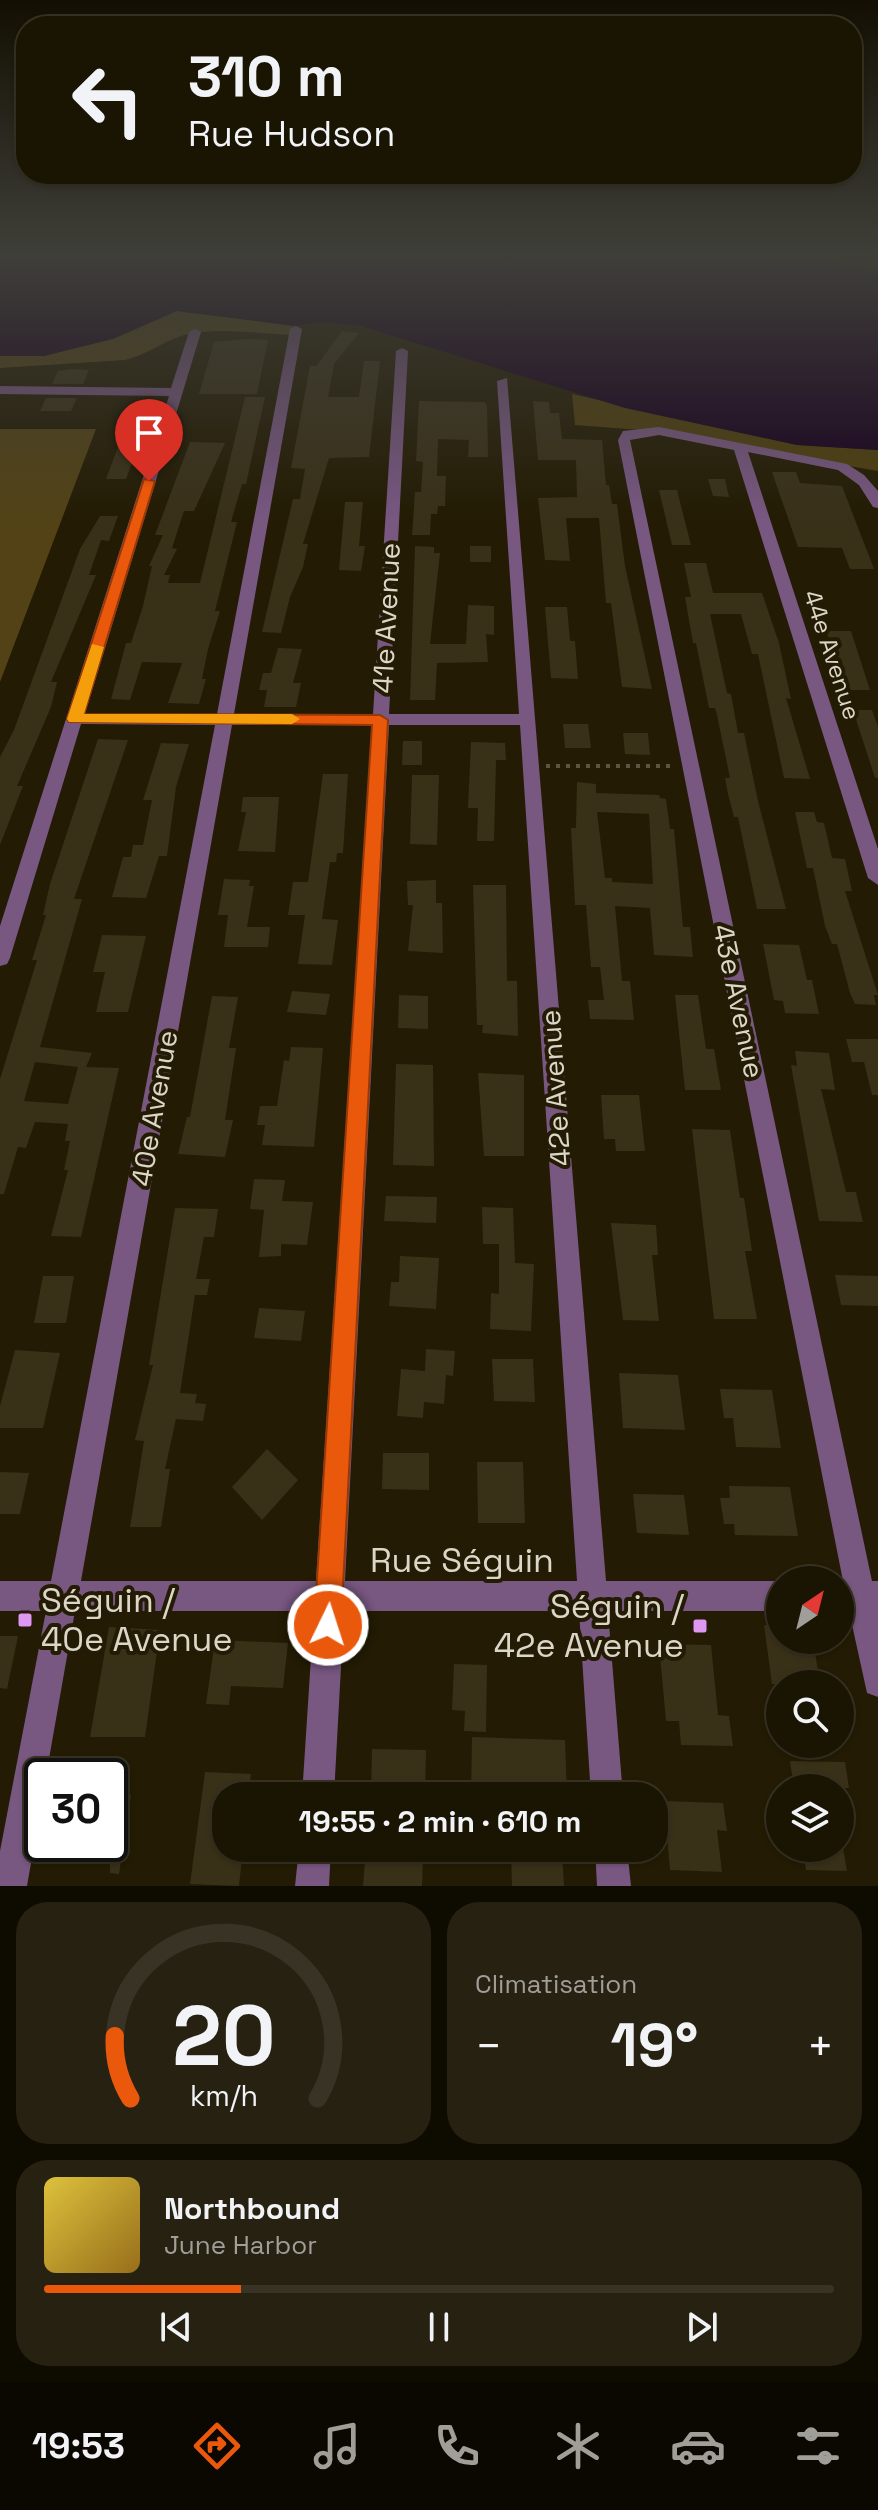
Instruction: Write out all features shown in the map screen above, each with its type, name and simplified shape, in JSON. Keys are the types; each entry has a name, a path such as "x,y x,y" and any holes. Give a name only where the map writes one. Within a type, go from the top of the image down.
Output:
{"street":[{"path":"0,958 191,344"},
{"name":"40e Avenue","path":"10,1886 293,344"},
{"name":"41e Avenue","path":"319,1782 402,351"},
{"name":"42e Avenue","path":"503,381 606,1782"},
{"path":"0,390 176,392"},
{"name":"43e Avenue","path":"740,448 659,431 627,434 624,440 878,1682"},
{"path":"740,448 856,473 872,490 878,504"},
{"name":"44e Avenue","path":"740,448 878,878"},
{"path":"75,719 528,720"},
{"name":"Rue Séguin","path":"0,1596 766,1596"},
{"path":"312,1886 314,1862"},
{"path":"612,1862 614,1886"}],"path":[{"path":"531,766 691,766"}],"shaded area":[{"path":"0,344 93,344 44,356 0,356"},
{"path":"79,344 163,344 124,360 0,368 0,356 44,356"},
{"path":"419,344 878,344 878,450 797,445 625,408"},
{"path":"572,394 797,445 878,450 878,471 641,430 575,425"},
{"path":"0,429 96,429 0,682"}],"building":[{"path":"213,344 267,344 257,394 199,394"},
{"path":"332,344 350,344 334,364 328,397 359,397 364,361 380,361 369,457 329,458 303,544 308,544 303,567 290,597 281,633 262,632 293,499 300,499 305,469 291,468 310,366 316,366"},
{"path":"89,370 83,384 52,384 58,371"},
{"path":"245,397 265,397 246,484 242,484 231,522 237,522 215,611 220,611 208,649 202,679 206,679 199,704 168,703 182,663 142,662 130,700 111,699 126,643 131,643 143,606 152,566 149,566 163,535 155,535 190,442 225,443 194,511 184,511 172,548 177,549 164,575 170,575 168,583 200,583"},
{"path":"46,398 77,398 71,411 40,411"},
{"path":"419,401 484,402 487,405 488,457 468,457 469,440 438,439 437,476 446,476 445,506 438,506 437,514 431,514 430,535 412,535 415,492 421,492 423,462 416,461"},
{"path":"533,401 549,402 550,413 559,413 562,439 602,440 606,485 609,485 612,504 617,504 625,566 652,689 622,687 611,603 606,603 599,518 566,518 570,561 545,560 538,498 577,497 576,460 538,460"},
{"path":"133,407 153,408 126,479 106,479"},
{"path":"772,472 796,472 800,483 842,486 874,569 850,569 842,548 798,547"},
{"path":"708,479 725,479 729,497 713,496"},
{"path":"659,490 677,490 691,545 672,545"},
{"path":"345,502 363,502 359,546 365,546 361,571 339,570"},
{"path":"100,516 118,516 109,541 101,540 89,575 96,575 51,682 57,682 51,707 17,786 23,786 0,845 0,757 14,730 80,549"},
{"path":"415,546 434,547 434,553 440,553 430,644 466,644 468,605 494,606 494,635 486,634 488,662 437,663 435,700 410,700"},
{"path":"470,546 491,546 491,562 470,562"},
{"path":"684,563 706,563 713,593 762,593 779,643 791,699 786,698 810,779 784,778 758,654 752,654 741,614 710,614 727,693 731,694 738,733 744,733 786,909 757,909 738,817 734,817 728,794 725,778 730,778 717,715 715,708 709,708 696,643 693,643 685,597 691,597"},
{"path":"545,607 567,607 570,641 575,641 578,679 551,678"},
{"path":"826,631 851,631 870,690 850,690"},
{"path":"278,648 302,649 293,683 301,683 296,707 264,707 267,690 259,690 263,673 271,673"},
{"path":"853,710 872,710 878,727 878,778 875,778"},
{"path":"563,724 588,724 591,748 565,748"},
{"path":"623,733 648,733 650,755 625,754"},
{"path":"98,739 128,740 74,899 82,899 40,1047 92,1053 86,1067 119,1068 81,1237 51,1236 68,1170 64,1170 70,1141 65,1141 68,1124 35,1122 26,1148 18,1147 4,1194 0,1194 0,1079 37,960 32,960 46,915 43,915 50,884","holes":["35,1062 78,1067 68,1104 24,1101"]},
{"path":"403,741 422,741 422,765 402,765"},
{"path":"471,742 505,743 506,760 496,760 494,841 477,841 478,808 468,808"},
{"path":"161,743 189,744 176,787 167,856 159,856 146,898 112,897 123,857 131,857 133,845 143,845 152,800 143,800"},
{"path":"323,774 348,774 343,853 337,853 336,862 330,862 322,919 338,920 332,965 298,964 305,915 288,915 293,882 308,882"},
{"path":"412,775 439,775 437,845 410,844"},
{"path":"577,782 596,784 596,793 659,795 666,799 670,829 674,829 683,927 690,927 693,957 654,955 650,908 615,906 622,981 630,981 634,1020 590,1019 588,1000 604,1000 600,967 591,967 586,905 575,905 571,828 576,828","holes":["597,812 649,814 653,884 612,882 612,878 605,878"]},
{"path":"243,797 279,797 275,852 238,851 246,812 241,812"},
{"path":"795,812 814,812 817,822 824,823 832,858 845,859 852,891 845,891 878,995 874,995 876,1005 855,1004 850,993 837,944 832,944 825,926 813,868 807,868"},
{"path":"224,879 250,880 249,886 254,886 247,927 270,927 268,947 224,947 228,915 218,915"},
{"path":"436,880 436,903 442,903 443,953 408,951 413,905 408,905 407,881"},
{"path":"473,885 506,885 507,981 517,981 518,1036 482,1033 483,1025 477,1025"},
{"path":"102,935 146,936 128,1012 96,1012 105,972 93,972"},
{"path":"763,944 799,945 807,980 812,980 819,1014 785,1013 783,1001 774,1000"},
{"path":"292,991 330,994 326,1015 287,1012"},
{"path":"399,995 428,996 428,1029 398,1028"},
{"path":"675,995 698,995 706,1049 714,1049 721,1090 685,1090"},
{"path":"212,996 238,997 229,1048 236,1048 225,1120 233,1120 225,1157 178,1154 187,1117 190,1117"},
{"path":"846,1039 878,1039 878,1095 872,1095 864,1062 852,1062"},
{"path":"291,1047 323,1048 314,1147 262,1145 265,1125 257,1125 260,1106 277,1106 284,1060 289,1061"},
{"path":"795,1051 829,1053 835,1090 821,1089 846,1192 856,1192 863,1222 819,1221 791,1065 797,1066"},
{"path":"396,1064 433,1065 434,1166 393,1165"},
{"path":"478,1073 524,1075 524,1156 484,1156"},
{"path":"601,1095 639,1095 645,1151 616,1151 615,1139 604,1139"},
{"path":"692,1129 730,1130 752,1251 745,1251 757,1319 714,1319"},
{"path":"254,1179 285,1180 282,1201 313,1202 307,1245 281,1244 281,1256 259,1257 264,1210 250,1209"},
{"path":"386,1196 437,1197 436,1223 384,1221"},
{"path":"482,1207 513,1208 515,1263 534,1264 531,1331 490,1329 491,1293 499,1294 499,1244 483,1244"},
{"path":"175,1208 218,1209 214,1237 204,1237 196,1279 210,1279 207,1295 195,1295 180,1393 197,1394 195,1403 206,1404 203,1421 176,1419 165,1469 170,1469 161,1527 130,1527 144,1441 135,1440 153,1365 149,1365"},
{"path":"611,1223 656,1225 658,1255 652,1255 659,1321 623,1320"},
{"path":"400,1256 439,1258 436,1309 389,1306 391,1282 399,1282"},
{"path":"835,1275 878,1276 878,1306 841,1305"},
{"path":"43,1276 74,1276 66,1323 34,1323"},
{"path":"259,1308 305,1311 301,1341 254,1338"},
{"path":"426,1349 455,1351 453,1376 446,1375 444,1404 424,1402 423,1418 397,1416 401,1369 425,1371"},
{"path":"15,1350 60,1353 43,1428 0,1428 0,1406"},
{"path":"492,1359 533,1359 535,1402 494,1401"},
{"path":"619,1373 678,1375 685,1430 623,1428"},
{"path":"720,1389 772,1390 781,1448 736,1447 733,1418 724,1418"},
{"path":"267,1449 298,1480 262,1520 232,1487"},
{"path":"383,1453 429,1453 429,1490 382,1489"},
{"path":"477,1462 523,1462 525,1523 478,1523"},
{"path":"0,1472 29,1473 20,1514 0,1514"},
{"path":"729,1486 790,1487 798,1536 735,1535 734,1524 724,1524 720,1498 730,1498"},
{"path":"633,1494 684,1495 689,1535 637,1533"},
{"path":"109,1627 160,1630 145,1737 90,1737"},
{"path":"0,1636 18,1636 7,1689 0,1688"},
{"path":"215,1640 288,1643 283,1688 231,1686 229,1705 206,1704"},
{"path":"659,1644 711,1645 718,1715 729,1716 733,1746 681,1745 679,1721 666,1721"},
{"path":"768,1654 815,1654 818,1670 770,1670"},
{"path":"454,1664 487,1665 486,1732 464,1731 465,1711 452,1710"},
{"path":"472,1737 565,1740 566,1782 471,1782"},
{"path":"372,1749 426,1750 425,1782 371,1782"},
{"path":"790,1761 845,1762 847,1774 792,1774"},
{"path":"205,1772 251,1774 250,1782 212,1782 212,1862 242,1862 239,1886 190,1884"},
{"path":"668,1801 723,1803 727,1831 717,1830 722,1872 670,1870"},
{"path":"110,1862 121,1862 119,1874 110,1873"},
{"path":"365,1862 423,1862 422,1886 363,1886"},
{"path":"511,1862 563,1862 564,1886 512,1886"},
{"path":"805,1862 845,1862 847,1871 806,1870"}],"slow traffic":[{"path":"97,647 75,719 292,719"}],"place":[{"name":"Séguin / 40e Avenue","path":"25,1620"},
{"name":"Séguin / 42e Avenue","path":"700,1626"}],"route":[{"path":"149,481 75,719 380,720 328,1625"}]}
